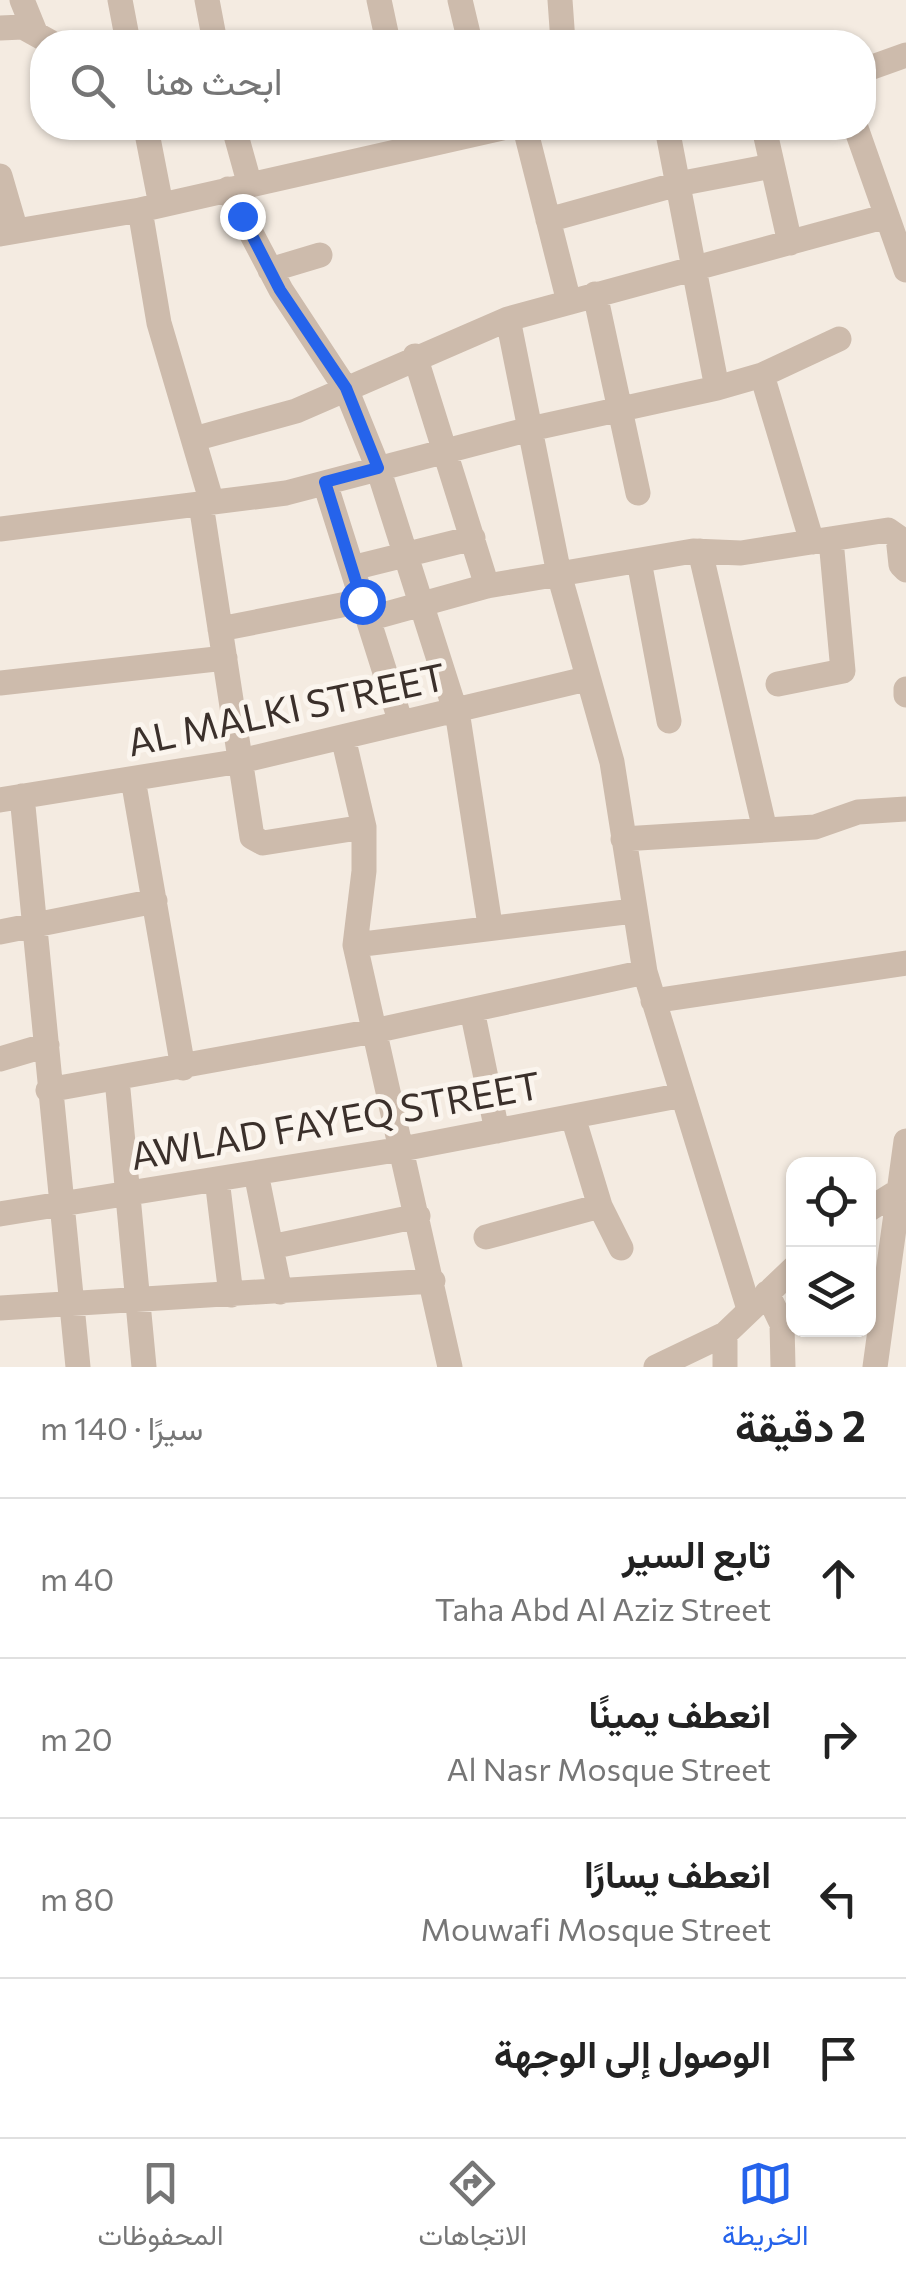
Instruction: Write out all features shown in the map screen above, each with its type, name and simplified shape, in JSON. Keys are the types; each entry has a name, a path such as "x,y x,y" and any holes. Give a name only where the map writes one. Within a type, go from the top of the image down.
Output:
{"street":[{"path":"22,0 39,30"},
{"path":"120,0 126,30"},
{"path":"206,0 212,30"},
{"path":"379,0 385,30"},
{"path":"460,0 467,30"},
{"path":"560,0 562,30"},
{"path":"0,28 30,34"},
{"path":"876,66 906,55"},
{"path":"147,140 159,323 194,439 207,503 220,628 256,842 364,827"},
{"path":"235,140 238,186 270,270 346,388 378,468 456,711 490,924"},
{"path":"0,176 8,232 150,207 399,140"},
{"path":"527,140 569,302"},
{"path":"669,140 717,388"},
{"path":"767,140 790,243"},
{"path":"860,140 906,270"},
{"path":"548,220 678,184 772,166"},
{"path":"194,439 296,411 415,356 508,320 887,216"},
{"path":"270,270 320,255"},
{"path":"595,294 638,493"},
{"path":"508,320 559,574 612,762 632,910 645,972 683,1096 758,1301 782,1324 783,1367"},
{"path":"0,529 207,503 325,482 530,429 717,388 762,375 839,339"},
{"path":"415,356 487,586"},
{"path":"762,375 822,541 843,671 778,684"},
{"path":"325,482 401,723"},
{"path":"220,628 422,606 487,586 639,560 700,551 740,553 891,530 898,537 901,566 906,570"},
{"path":"352,568 472,538"},
{"path":"700,551 765,830"},
{"path":"639,560 669,721"},
{"path":"0,683 225,658"},
{"name":"AL MALKI STREET","path":"11,798 241,761 586,679"},
{"path":"343,737 364,827 364,871 355,944 450,1367"},
{"path":"134,779 184,1068"},
{"path":"11,798 37,923 48,1090 78,1367"},
{"path":"623,840 815,826 858,812 906,809"},
{"path":"0,932 155,901"},
{"path":"355,944 490,924 632,910"},
{"path":"653,1001 906,963"},
{"path":"48,1090 374,1032 645,972"},
{"path":"472,1010 497,1131"},
{"path":"0,1059 47,1045"},
{"path":"117,1079 144,1367"},
{"name":"AWLAD FAYEQ STREET","path":"0,1214 402,1149 683,1096"},
{"path":"573,1116 600,1206 621,1248"},
{"path":"876,1367 895,1301 900,1190 906,1149"},
{"path":"256,1172 280,1292"},
{"path":"217,1179 232,1295"},
{"path":"876,1205 900,1190"},
{"path":"486,1237 600,1206"},
{"path":"271,1247 418,1216"},
{"path":"656,1367 725,1334 786,1275"},
{"path":"0,1308 433,1281"},
{"path":"725,1334 726,1367"}],"route":[{"path":"242,216 280,290 346,388 378,468 325,482 362,601"}]}
